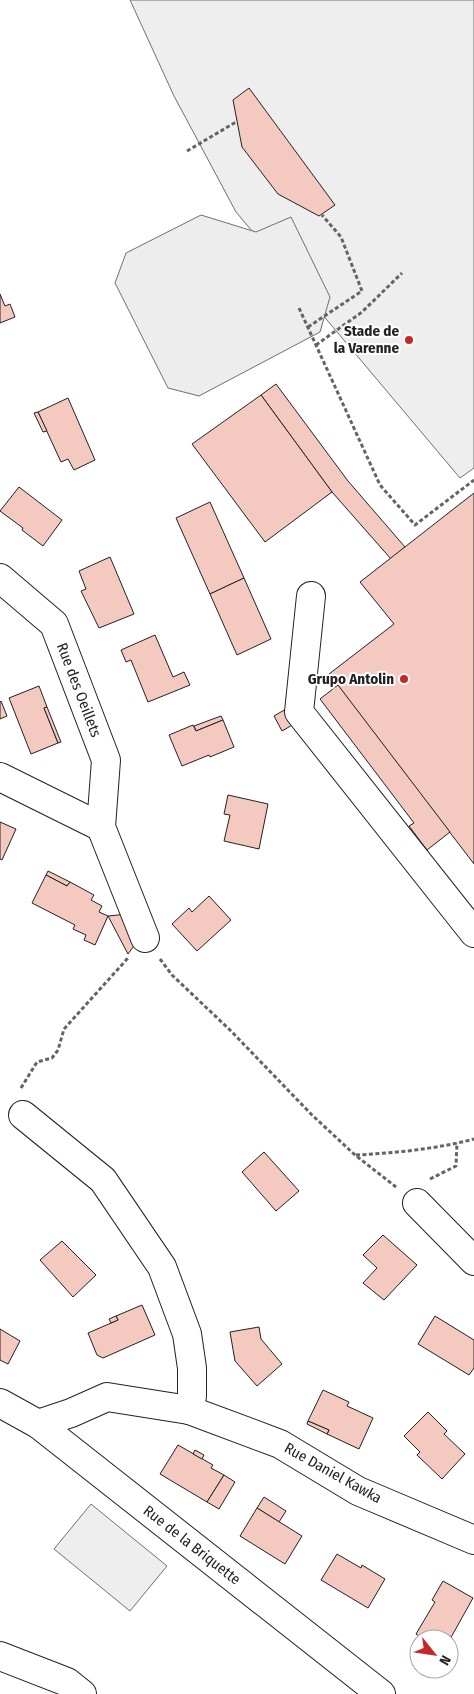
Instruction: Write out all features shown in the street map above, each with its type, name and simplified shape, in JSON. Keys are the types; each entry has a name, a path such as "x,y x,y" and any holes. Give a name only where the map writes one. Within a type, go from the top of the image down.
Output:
{"street":[{"name":"Rue des Oeillets","path":"0,578 54,624 106,760 101,826"},
{"path":"311,596 300,712 474,933"},
{"path":"0,777 101,826 145,938"},
{"path":"21,1103 104,1180 162,1267 187,1334 192,1368 192,1396 189,1410"},
{"path":"416,1203 474,1261"},
{"name":"Rue Daniel Kawka","path":"38,1424 71,1413 107,1397 189,1410 280,1444 358,1490 474,1540"},
{"name":"Rue de la Briquette","path":"4,1409 38,1424 381,1694"},
{"path":"0,1656 67,1682 82,1694"}],"path":[{"path":"187,151 236,122"},
{"path":"308,327 362,291 341,237 322,215"},
{"path":"316,345 362,312 402,273"},
{"path":"299,308 380,485 415,525 474,480"},
{"path":"21,1103 37,1062 52,1058 58,1050 64,1029 145,938 172,975 231,1031 312,1115 355,1156 416,1203 430,1180 456,1166 457,1143"},
{"path":"355,1156 392,1153 457,1143 474,1138"}],"shaded area":[{"name":"Stade de la Varenne","path":"130,0 474,0 474,468 460,478 236,212 174,96"},
{"path":"201,215 256,232 291,217 330,297 320,332 199,396 168,388 115,283 126,253"},
{"path":"91,1504 167,1566 130,1611 54,1549"}],"building":[{"path":"249,88 335,205 319,216 278,194 242,147 233,100"},
{"path":"0,294 5,306 10,304 15,317 0,323"},
{"path":"276,384 348,481 405,547 391,559 332,492 261,395"},
{"path":"261,395 332,492 265,542 192,444"},
{"path":"68,398 95,460 74,470 68,459 61,462 38,412"},
{"path":"38,412 47,431 43,432 34,413"},
{"path":"19,487 62,520 43,546 0,511"},
{"name":"Grupo Antolin","path":"474,493 474,864 329,674 394,624 360,582"},
{"path":"210,502 244,578 210,594 176,518"},
{"path":"110,557 134,614 99,628 81,591 86,589 79,571"},
{"path":"244,578 271,639 237,655 210,594"},
{"path":"155,635 173,677 184,672 190,685 148,702 131,660 126,662 121,650"},
{"path":"338,685 450,832 427,850 409,826 414,823 320,699"},
{"path":"39,686 47,707 44,708 58,743 31,754 9,698"},
{"path":"0,702 7,716 0,719"},
{"path":"47,707 61,742 58,743 44,708"},
{"path":"286,709 294,724 282,731 274,716"},
{"path":"221,716 223,720 196,731 194,726"},
{"path":"223,720 234,747 182,766 169,735 193,725 196,731"},
{"path":"228,795 268,804 259,849 224,841 230,815 224,814"},
{"path":"0,822 16,829 2,860 0,859"},
{"path":"48,871 70,882 67,886 46,875"},
{"path":"46,875 67,886 70,882 94,895 91,900 102,906 99,912 108,916 95,945 84,940 86,935 73,929 75,925 32,903"},
{"path":"209,896 231,920 197,951 172,924 189,908 192,912"},
{"path":"128,914 139,939 128,954 108,916"},
{"path":"264,1152 299,1191 276,1211 242,1172"},
{"path":"383,1235 417,1265 384,1300 363,1283 377,1268 363,1255"},
{"path":"62,1241 96,1275 73,1297 40,1260"},
{"path":"142,1305 155,1335 103,1358 97,1355 88,1333 118,1320 116,1316"},
{"path":"116,1316 118,1320 111,1323 109,1319"},
{"path":"435,1316 474,1340 474,1368 469,1375 418,1344"},
{"path":"259,1327 261,1339 282,1364 257,1386 235,1361 230,1332"},
{"path":"0,1329 20,1341 8,1364 0,1360"},
{"path":"323,1390 349,1402 347,1406 373,1418 359,1449 327,1434 329,1430 308,1421"},
{"path":"428,1412 447,1431 444,1434 465,1454 442,1479 417,1455 420,1452 404,1436"},
{"path":"308,1421 329,1430 327,1434 307,1424"},
{"path":"178,1445 213,1465 211,1468 224,1475 207,1502 160,1474"},
{"path":"195,1450 204,1455 202,1459 193,1454"},
{"path":"224,1475 235,1482 219,1509 207,1502"},
{"path":"264,1497 286,1511 279,1522 257,1508"},
{"path":"257,1508 302,1536 285,1564 240,1536"},
{"path":"337,1554 361,1568 362,1565 385,1579 368,1608 321,1580"},
{"path":"443,1581 473,1598 456,1629 419,1629 435,1602 432,1600"}],"place":[{"name":"Stade de la Varenne","path":"409,340"},
{"name":"Grupo Antolin","path":"404,679"}]}
